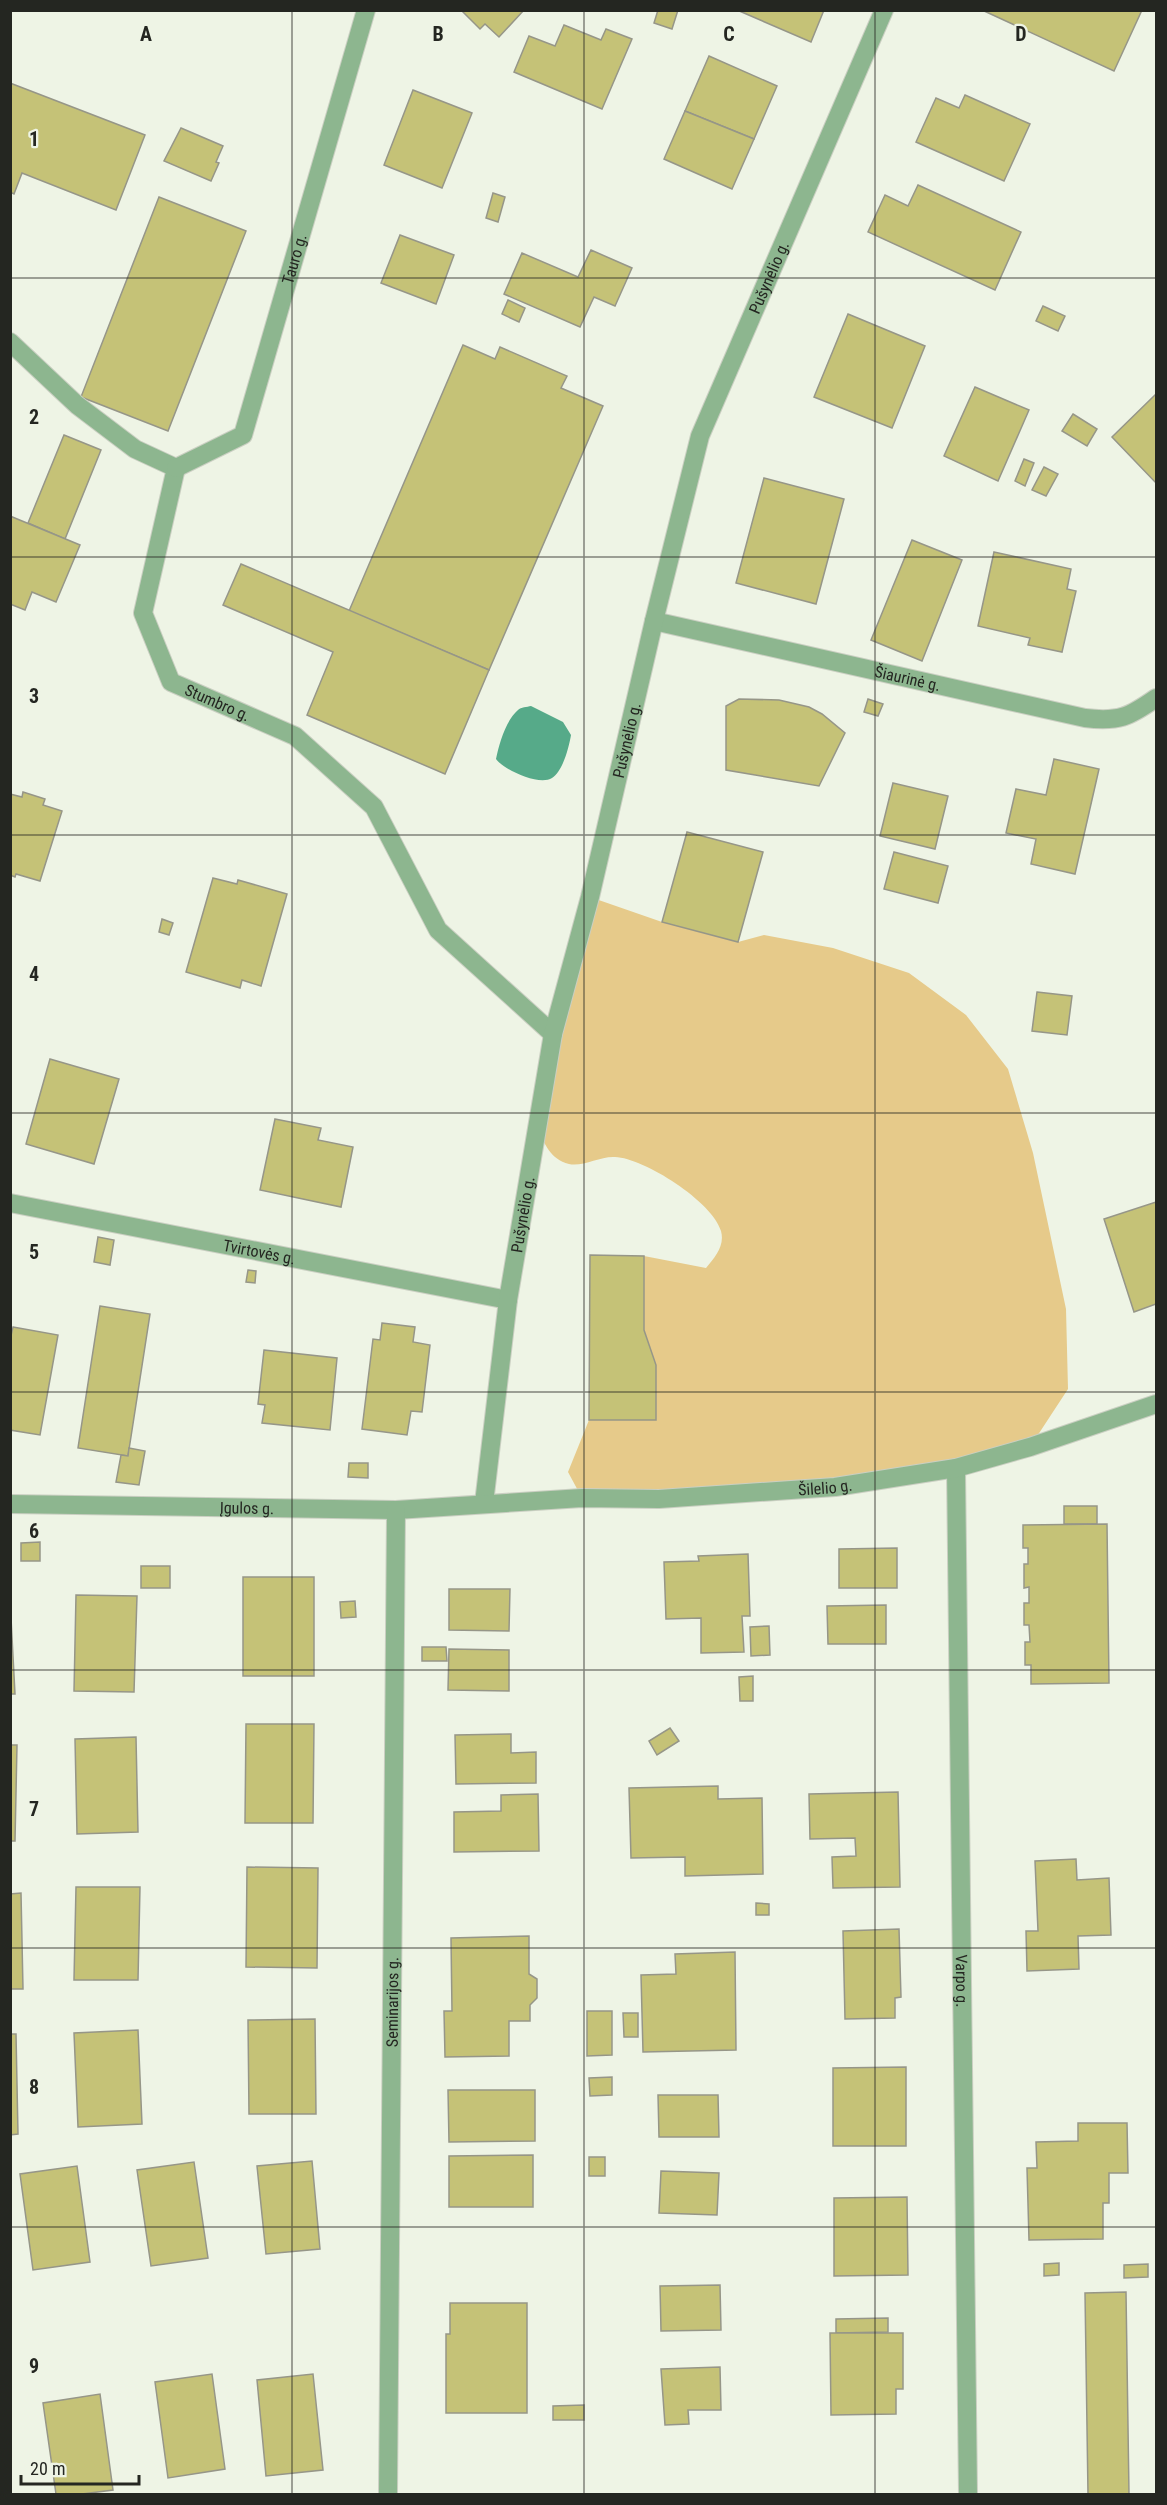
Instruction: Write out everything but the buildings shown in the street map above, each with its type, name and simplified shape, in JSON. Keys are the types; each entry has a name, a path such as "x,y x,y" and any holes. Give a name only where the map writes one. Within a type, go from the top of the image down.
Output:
{"street":[{"name":"Tauro g.","path":"176,468 243,435 366,10"},
{"name":"Pušynėlio g.","path":"484,1503 508,1300 553,1034 590,897 654,621 700,436 884,10"},
{"path":"10,342 77,405 135,449 176,468"},
{"name":"Stumbro g.","path":"176,468 143,613 171,682 295,736 374,807 438,930 553,1034"},
{"name":"Šiaurinė g.","path":"654,621 1085,718 1109,721 1130,715 1156,698"},
{"name":"Tvirtovės g.","path":"10,1203 508,1300"},
{"name":"Šilelio g.","path":"484,1503 582,1498 660,1499 823,1488 956,1468 1030,1447 1156,1404"},
{"name":"Varpo g.","path":"956,1468 968,2494"},
{"name":"Įgulos g.","path":"10,1504 396,1510 484,1503"},
{"name":"Seminarijos g.","path":"388,2494 396,1510"}],"shaded area":[{"path":"531,706 563,722 571,735 559,770 556,775 546,780 522,776 506,768 496,759 510,720 519,709"},
{"path":"590,897 662,922 738,942 764,935 833,948 909,973 966,1015 1008,1069 1033,1153 1066,1309 1068,1389 1030,1447 835,1487 582,1498 568,1472 589,1420 656,1420 656,1365 644,1330 644,1256 706,1268 722,1242 721,1231 705,1207 676,1183 628,1159 603,1158 574,1165 562,1162 549,1150 537,1128"}]}
